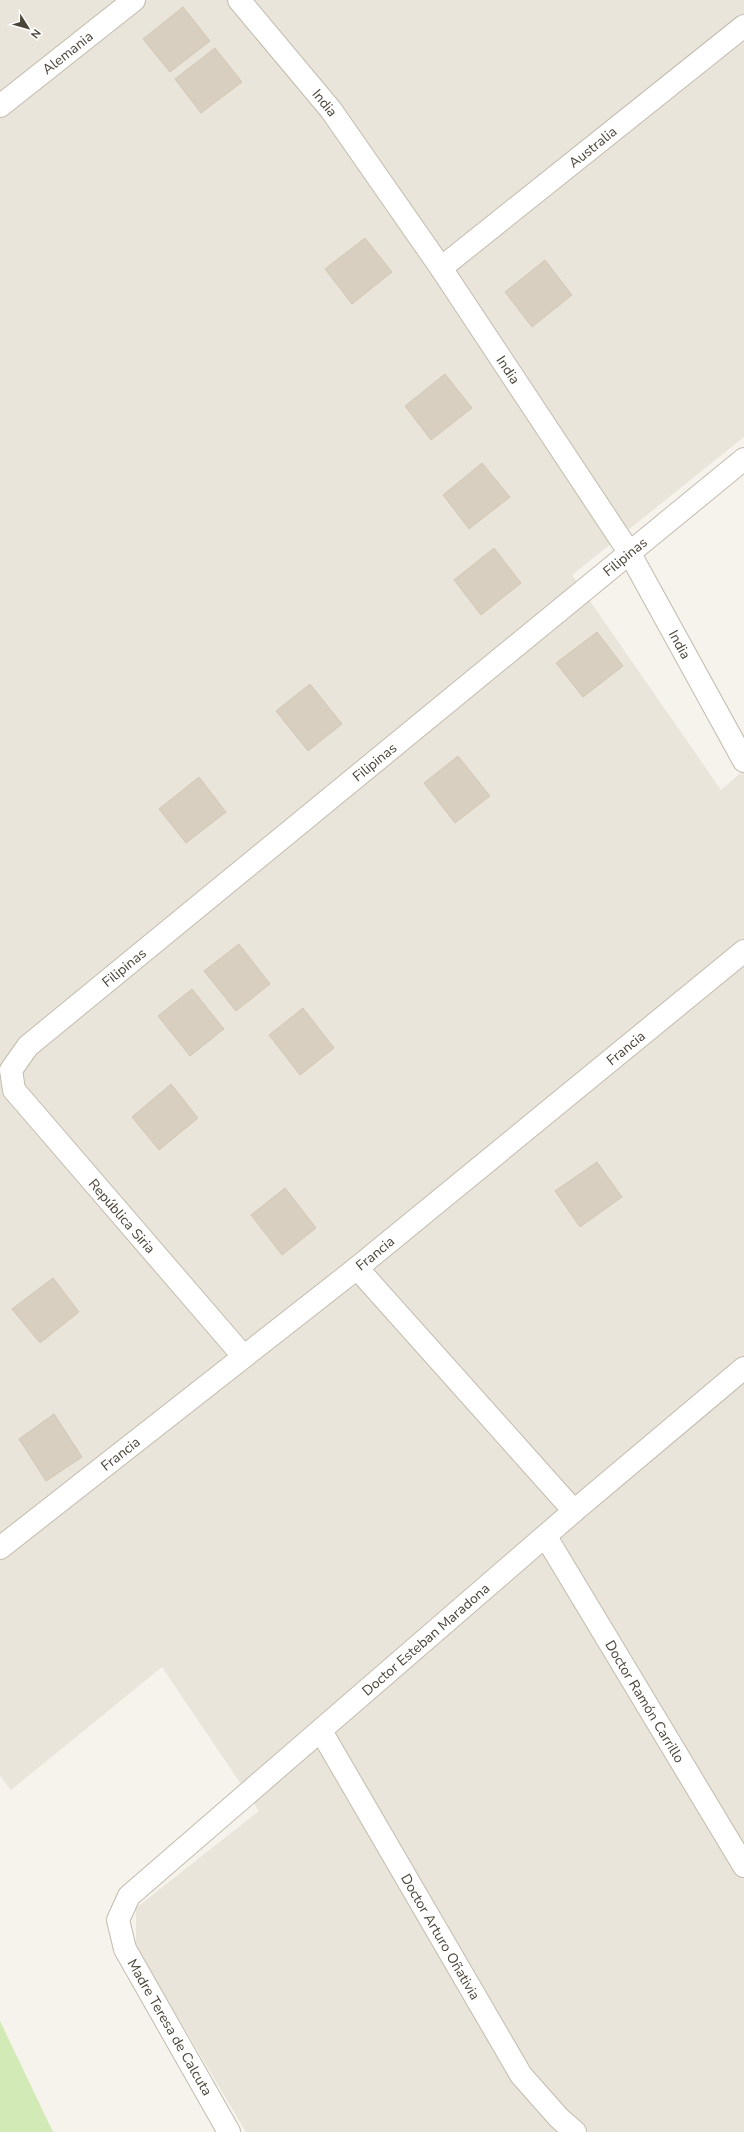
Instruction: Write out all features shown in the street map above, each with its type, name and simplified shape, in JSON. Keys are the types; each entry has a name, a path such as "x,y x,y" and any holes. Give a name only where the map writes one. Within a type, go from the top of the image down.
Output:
{"street":[{"name":"Alemania","path":"0,106 134,0"},
{"name":"India","path":"239,0 331,110 441,268 628,552 744,761"},
{"name":"Australia","path":"441,268 744,26"},
{"name":"Filipinas","path":"11,1070 28,1046 628,552 744,459"},
{"name":"Francia","path":"0,1548 357,1268 744,951"},
{"name":"República Siria","path":"11,1070 14,1090 244,1357"},
{"path":"357,1268 574,1511"},
{"name":"Doctor Esteban Maradona","path":"118,1920 129,1896 256,1785 321,1732 546,1538 574,1511 744,1368"},
{"name":"Doctor Ramón Carrillo","path":"546,1538 744,1866"},
{"name":"Doctor Arturo Oñativia","path":"321,1732 521,2075 559,2118 575,2132"},
{"name":"Madre Teresa de Calcuta","path":"118,1920 125,1949 229,2132"}],"shaded area":[{"path":"0,0 744,0 744,437 572,575 721,790 744,770 744,2132 246,2132 136,1947 136,1908 259,1811 162,1667 11,1790 0,1776"}],"green space":[{"path":"0,2021 53,2132 0,2132"}],"building":[{"path":"183,7 210,41 170,72 143,39"},
{"path":"215,48 242,82 201,113 175,79"},
{"path":"365,238 392,272 352,304 325,269"},
{"path":"545,260 572,295 532,327 505,292"},
{"path":"445,374 472,408 431,440 405,406"},
{"path":"482,463 510,497 469,529 443,495"},
{"path":"494,548 521,583 481,615 454,580"},
{"path":"597,632 623,666 583,697 556,663"},
{"path":"310,684 342,724 308,751 276,711"},
{"path":"458,756 490,796 455,823 424,783"},
{"path":"199,777 226,812 186,843 159,809"},
{"path":"239,944 270,984 236,1011 204,971"},
{"path":"192,989 224,1029 190,1056 158,1016"},
{"path":"303,1008 334,1048 300,1075 269,1035"},
{"path":"171,1084 198,1118 159,1150 132,1117"},
{"path":"597,1162 622,1197 580,1227 555,1191"},
{"path":"285,1188 316,1228 282,1255 251,1215"},
{"path":"53,1278 79,1312 40,1343 12,1309"},
{"path":"54,1414 82,1457 46,1481 19,1439"}]}
